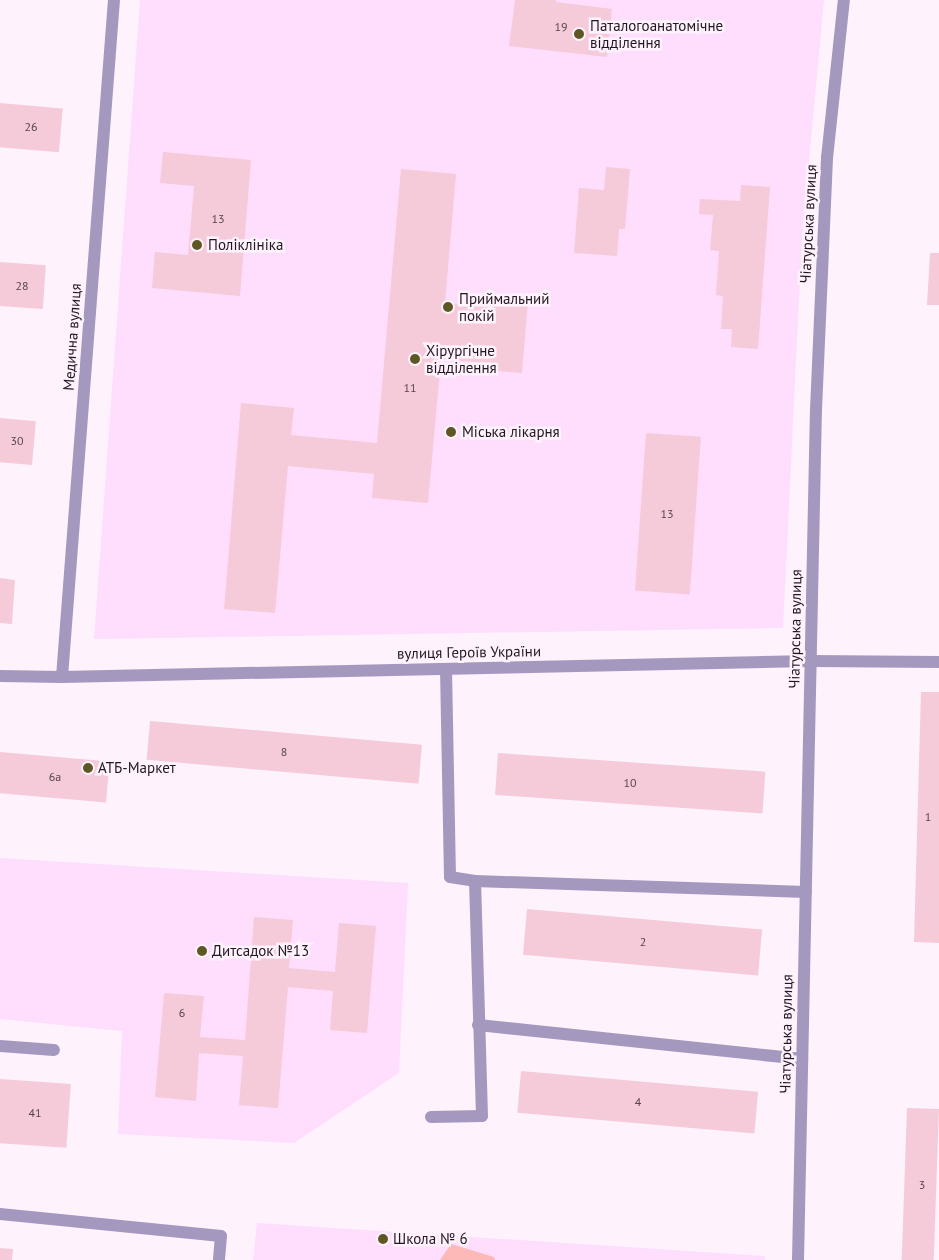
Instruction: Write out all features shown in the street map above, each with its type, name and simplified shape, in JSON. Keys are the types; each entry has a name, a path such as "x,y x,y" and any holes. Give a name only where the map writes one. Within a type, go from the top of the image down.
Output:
{"street":[{"name":"Медична вулиця","path":"62,677 114,0"},
{"name":"Чіатурська вулиця","path":"798,1260 810,661 821,283 827,158 844,0"},
{"name":"вулиця Героїв України","path":"0,676 62,677 810,661 939,662"},
{"path":"446,669 450,877 475,881 806,892"},
{"path":"431,1117 482,1116 475,881"},
{"path":"478,1025 802,1059"},
{"path":"0,1046 54,1050"},
{"path":"0,1214 221,1236 219,1260"}],"shaded area":[{"name":"Мiська лiкарня","path":"140,0 824,0 802,236 783,628 94,639"},
{"name":"Дитсадок №13","path":"0,858 408,883 399,1073 294,1143 118,1134 122,1031 0,1019"},
{"name":"Школа № 6","path":"257,1223 765,1256 765,1260 253,1260"},
{"path":"451,1244 494,1257 495,1260 440,1260"}],"building":[{"path":"515,0 556,0 556,2 612,9 607,57 509,46"},
{"path":"0,103 63,108 59,152 0,147"},
{"path":"163,152 251,160 240,296 152,288 155,252 188,255 194,186 160,183"},
{"path":"606,167 630,169 625,229 619,229 617,256 574,253 579,188 604,190"},
{"path":"401,169 456,174 445,303 493,307 494,300 528,302 522,373 485,370 486,363 441,359 428,503 372,498 374,474 288,466 275,613 224,609 241,403 294,408 291,435 377,443"},
{"path":"741,185 770,187 758,349 731,347 732,329 721,329 723,296 716,295 719,251 710,250 713,215 699,214 700,199 740,201"},
{"path":"930,253 939,253 939,305 927,305"},
{"path":"0,262 46,265 43,309 0,306"},
{"path":"0,418 36,421 32,465 0,462"},
{"path":"646,433 701,437 690,594 635,591"},
{"path":"0,578 15,580 12,624 0,623"},
{"path":"921,692 939,692 939,943 914,942"},
{"path":"150,721 422,745 419,784 147,760"},
{"path":"0,752 110,762 106,802 0,793"},
{"path":"498,753 765,772 762,814 495,795"},
{"path":"527,909 762,930 758,975 523,955"},
{"path":"254,917 293,920 289,968 335,972 339,923 376,926 367,1033 330,1030 333,991 288,987 278,1108 239,1105 243,1056 199,1053 196,1101 155,1097 164,993 204,996 200,1037 245,1040"},
{"path":"521,1071 758,1092 754,1134 517,1113"},
{"path":"0,1079 71,1084 66,1148 0,1143"},
{"path":"907,1108 939,1109 934,1260 902,1260"},
{"path":"0,1248 13,1249 12,1260 0,1260"}],"place":[{"name":"Паталогоанатомічне відділення","path":"579,34"},
{"name":"Поліклініка","path":"197,245"},
{"name":"Приймальний покій","path":"448,307"},
{"name":"Хірургічне відділення","path":"415,359"},
{"name":"Мiська лiкарня","path":"451,432"},
{"name":"АТБ-Маркет","path":"88,768"},
{"name":"Дитсадок №13","path":"202,951"},
{"name":"Школа № 6","path":"383,1239"}]}
